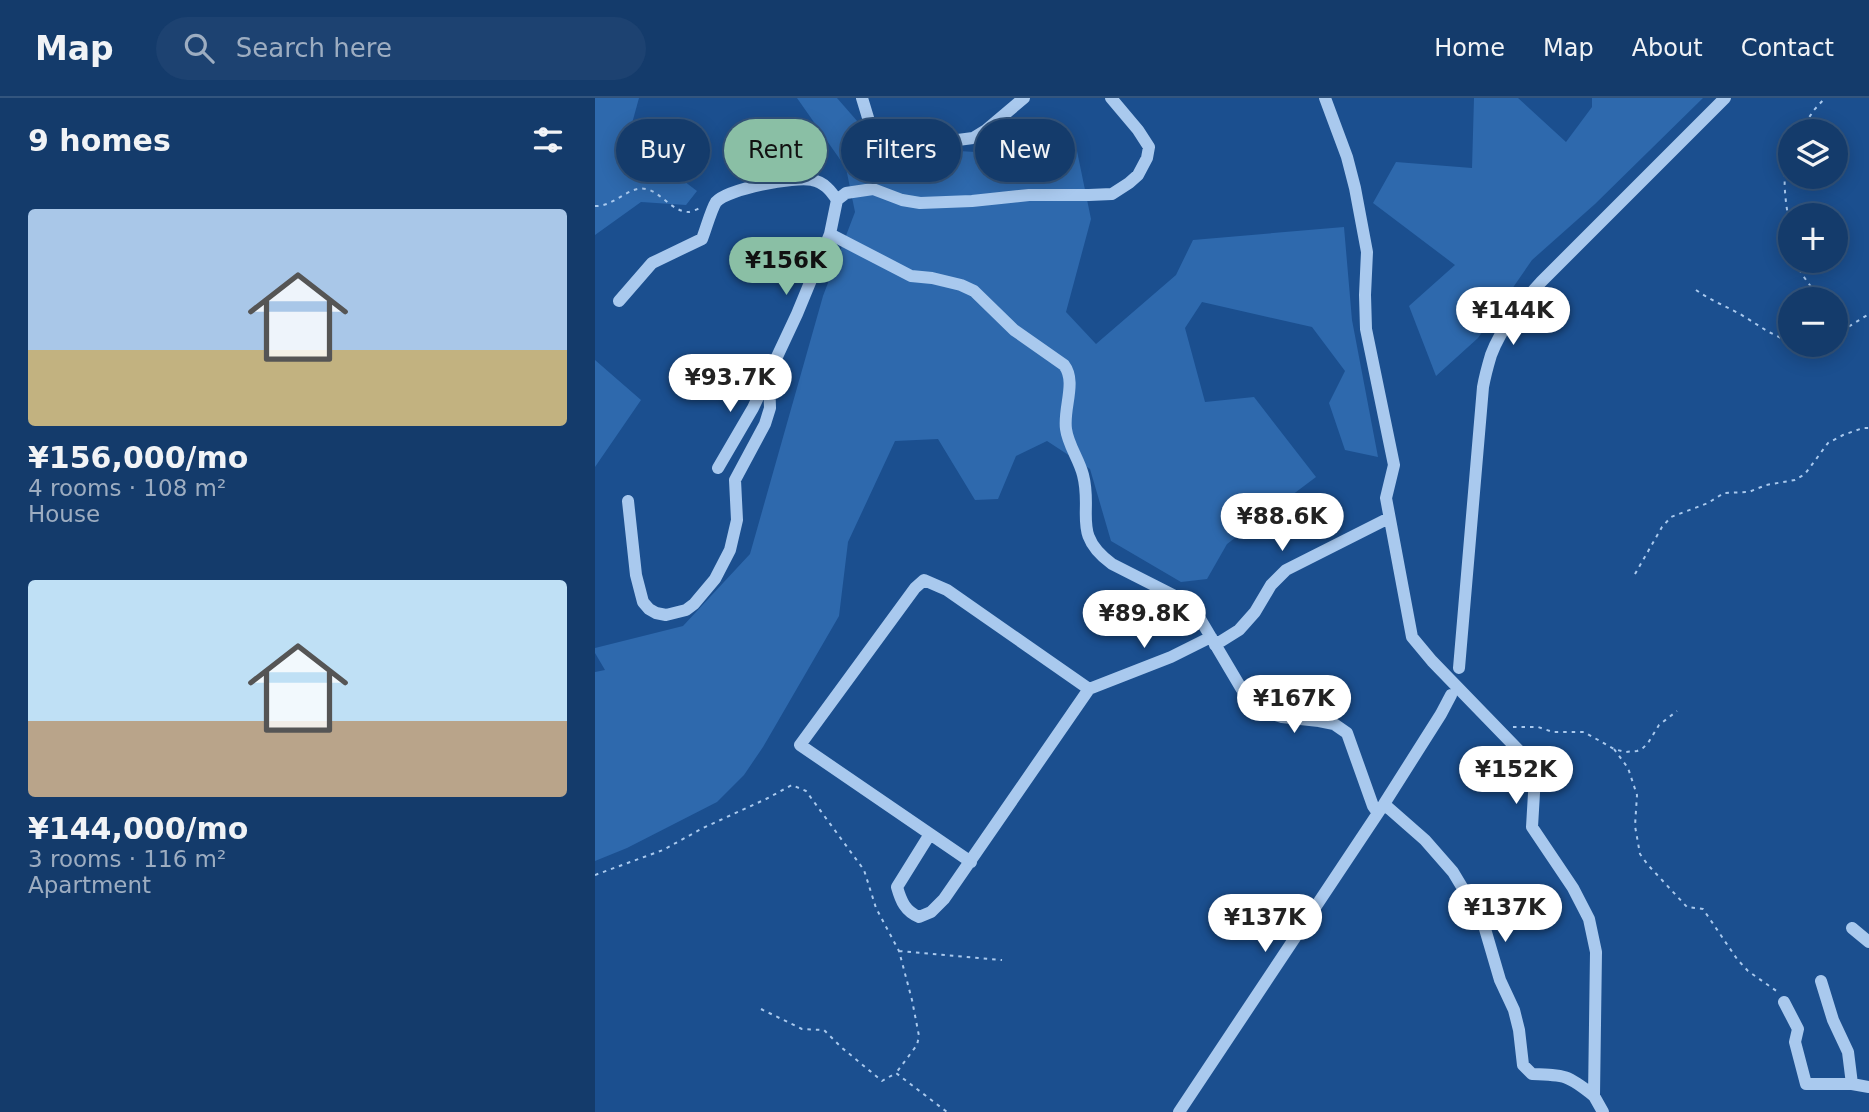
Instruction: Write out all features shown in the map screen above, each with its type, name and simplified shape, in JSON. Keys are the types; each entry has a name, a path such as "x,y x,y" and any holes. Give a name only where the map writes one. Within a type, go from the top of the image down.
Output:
{"street":[{"path":"862,98 869,121 935,144 973,138 1024,98"},
{"path":"717,468 753,408 797,314 830,234 837,200 846,192 873,189 902,200 920,203 1028,195 1112,194 1137,175 1147,158 1149,148 1138,130 1111,98"},
{"path":"1325,98 1347,157 1367,252 1366,329 1394,465 1386,498 1412,637 1431,661 1529,761 1535,776 1532,827 1573,888 1589,919 1596,952 1594,1096"},
{"path":"1459,668 1483,387 1492,354 1504,328 1541,282 1725,98"},
{"path":"619,301 652,263 702,239 717,202 733,192 789,180 813,180 828,187 837,200"},
{"path":"830,234 911,276 932,278 974,291 1014,330 1064,365 1070,373 1065,427 1084,478 1086,528 1092,544 1112,564 1188,604 1196,612 1253,705 1282,717 1334,724 1347,733 1373,806 1381,808 1425,840 1453,872 1483,922 1500,980 1514,1010 1523,1065 1532,1074 1559,1074 1577,1082 1594,1096 1603,1112"},
{"path":"628,501 636,575 643,602 656,613 666,615 686,610 715,579 730,550 737,520 735,480 768,416 769,373"},
{"path":"930,834 897,887 901,901 911,914 919,917 931,912 944,900 1089,689 1239,630 1255,612 1271,585 1286,570 1389,518"},
{"path":"971,862 800,745 923,580 947,590 1089,689"},
{"path":"1179,1112 1381,808 1451,695"},
{"path":"1852,929 1869,942"},
{"path":"1821,981 1833,1020 1848,1052 1852,1084"},
{"path":"1784,1002 1798,1029 1795,1042 1806,1084 1852,1084 1869,1087"}],"path":[{"path":"1808,119 1825,98"},
{"path":"595,206 604,206 637,188 648,189 673,206 689,212 717,202"},
{"path":"1696,290 1711,301 1778,336"},
{"path":"1848,327 1869,314"},
{"path":"1635,573 1671,517 1709,503 1724,493 1749,492 1766,485 1795,480 1805,474 1828,443 1843,435 1869,428"},
{"path":"1501,733 1511,727 1521,726 1538,727 1553,732 1584,732 1614,749 1625,752 1642,749 1658,724 1677,711"},
{"path":"1614,749 1628,768 1637,795 1635,826 1640,854 1687,908 1703,909 1737,959 1748,971 1778,992 1784,1002"},
{"path":"595,875 663,850 792,785 806,791 864,870 876,908 899,951 919,1036 917,1045 896,1073 882,1081 824,1030 802,1029 761,1009"},
{"path":"899,951 1002,960"},
{"path":"896,1073 947,1112"}],"shaded area":[{"path":"595,98 639,98 633,119 616,119 616,182 685,182 697,191 686,205 641,202 595,235"},
{"path":"797,98 837,98 855,119 841,119 841,161 827,141 827,119 812,119"},
{"path":"1474,98 1518,98 1566,142 1592,107 1592,98 1703,98 1595,204 1532,260 1478,338 1436,376 1409,306 1455,265 1373,203 1396,162 1472,168"},
{"path":"961,151 975,152 975,182 1075,182 1077,151 1091,219 1066,312 1096,344 1176,275 1193,240 1344,227 1352,320 1378,457 1345,450 1329,403 1345,371 1312,327 1202,302 1185,328 1205,402 1254,397 1316,477 1227,544 1207,579 1181,582 1111,541 1090,469 1047,441 1016,456 998,499 975,500 938,439 895,441 848,542 839,616 744,775 717,802 627,848 595,861 595,672 605,670 595,648 683,626 750,554 823,296 855,212 849,182 961,182"},
{"path":"595,360 641,400 595,467"}]}
